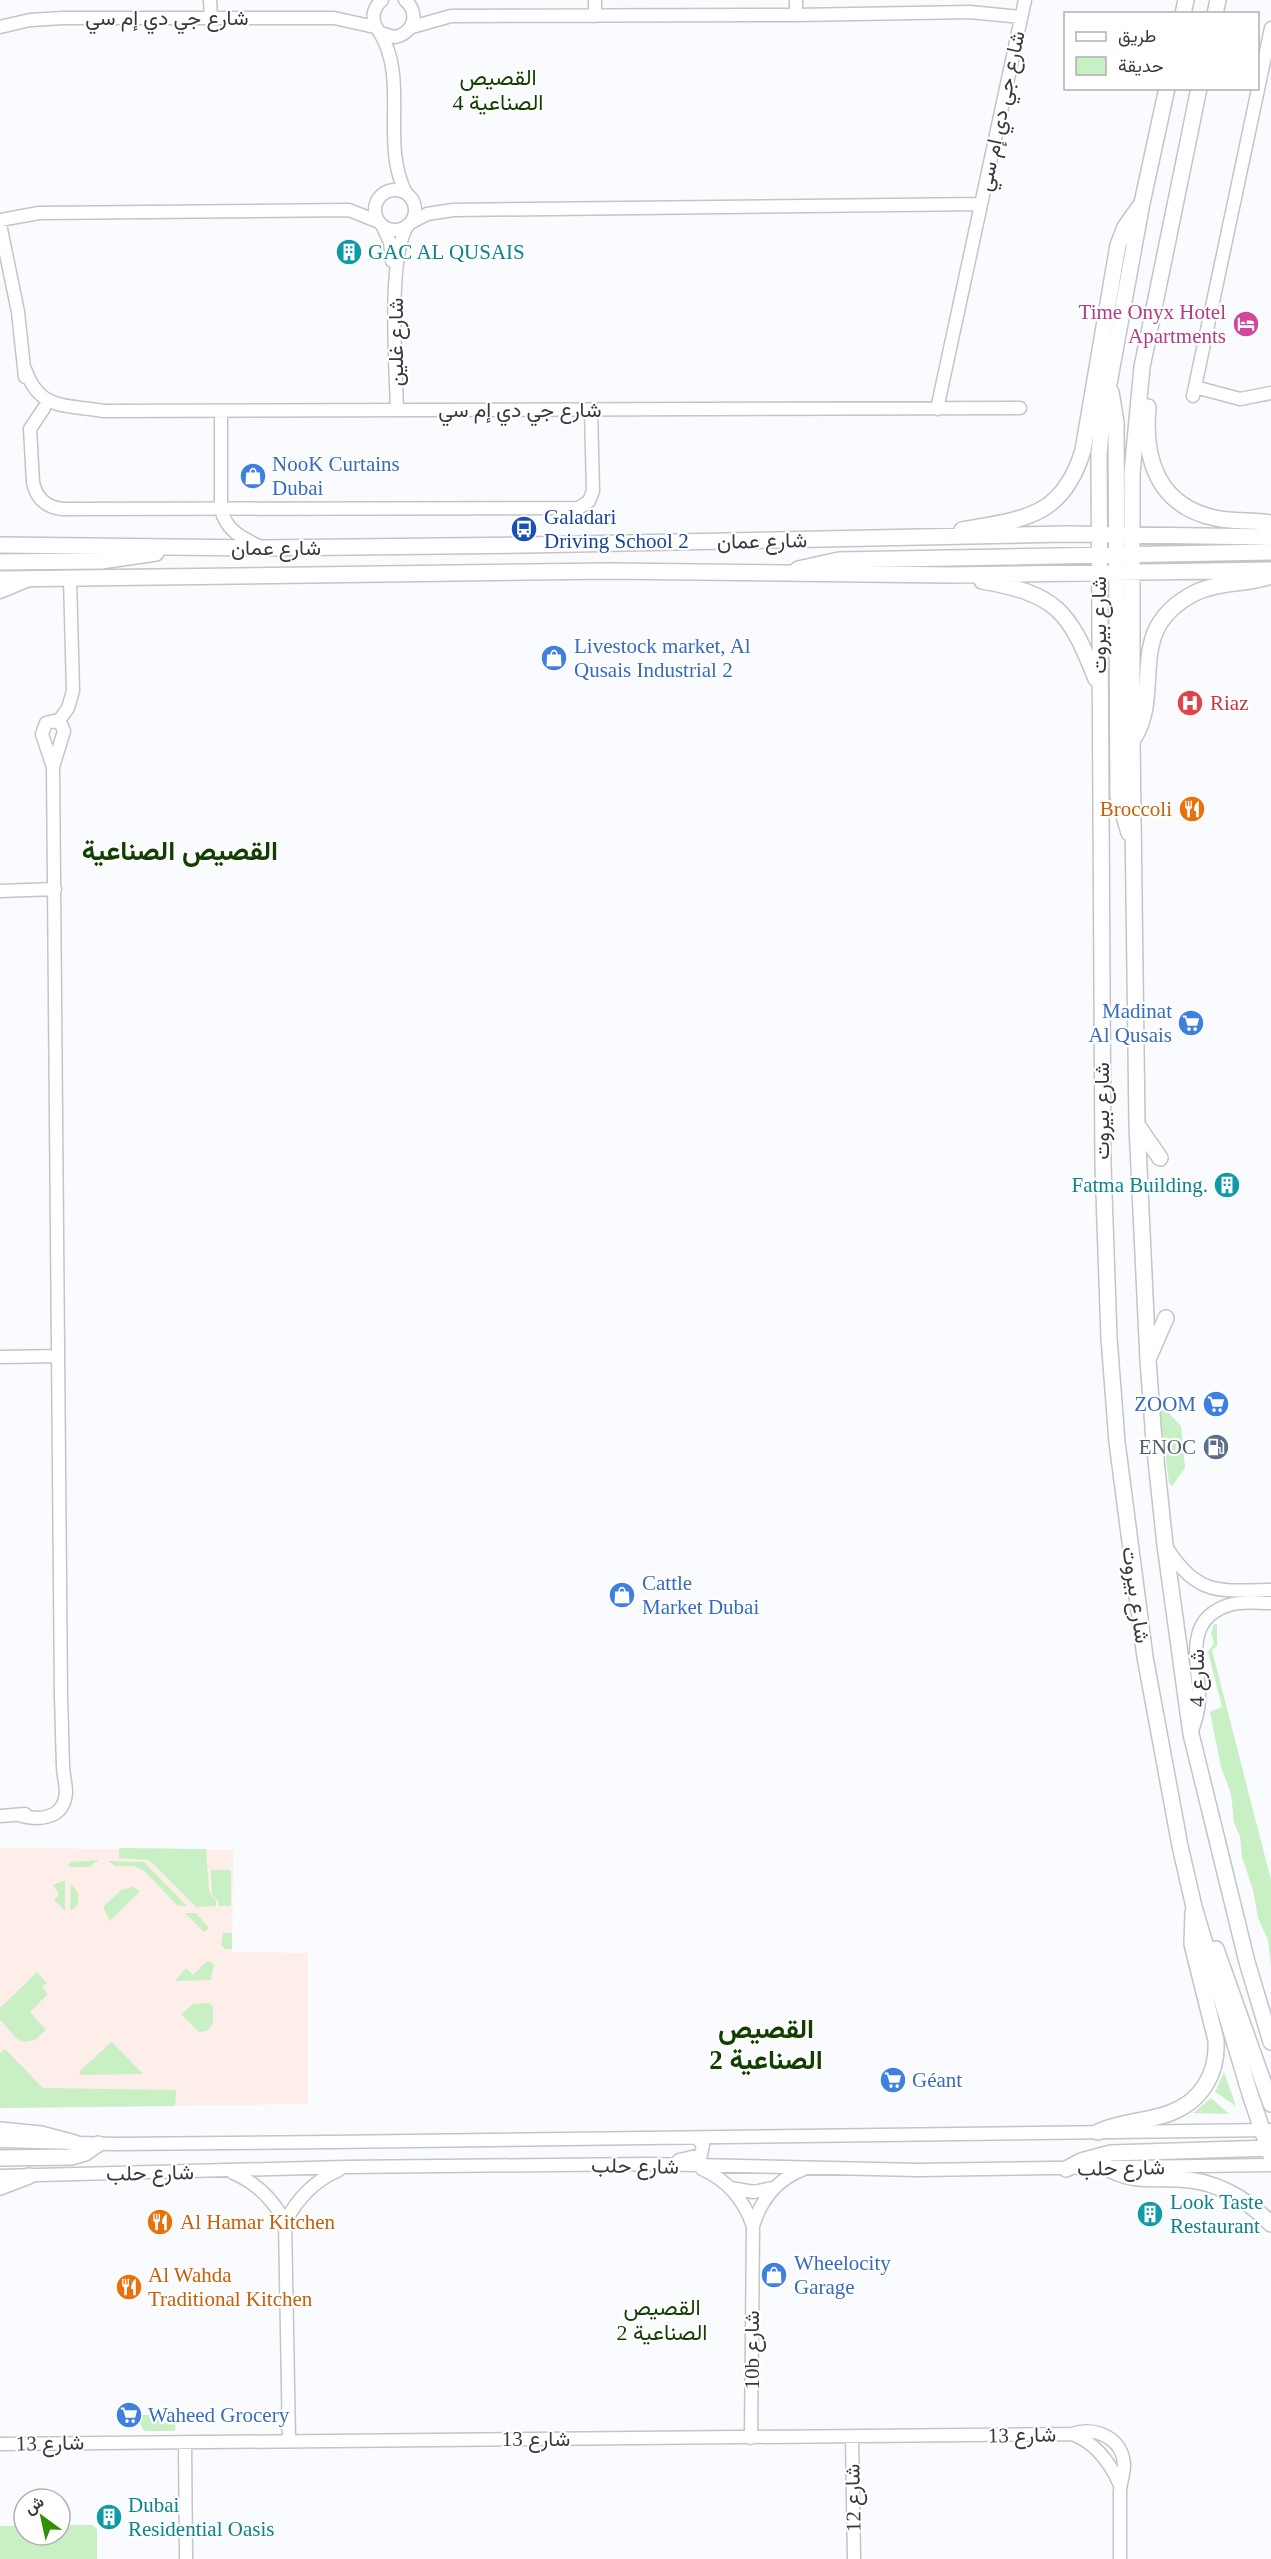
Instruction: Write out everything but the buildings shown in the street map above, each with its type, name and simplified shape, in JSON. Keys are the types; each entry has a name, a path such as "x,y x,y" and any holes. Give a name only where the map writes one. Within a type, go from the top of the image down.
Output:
{"main road":[{"name":"شارع بيروت","path":"1167,90 1142,203 1099,453 1103,1212 1112,1390 1122,1494 1145,1657 1166,1781 1194,1906 1266,2130 1270,2151"},
{"path":"1124,535 1142,366 1199,90"},
{"path":"939,538 955,531 1026,517 1058,498 1071,480 1083,450 1118,245 1125,227 1142,203"},
{"path":"1142,366 1148,395 1147,446 1152,464 1164,486 1185,506 1206,516 1271,523"},
{"path":"1109,386 1116,422 1124,535 1124,554 1116,573 1118,796 1123,819 1133,840"},
{"name":"شارع عمان","path":"2,544 262,548 1099,535 1271,537"},
{"path":"0,562 117,560 154,554 173,548"},
{"path":"786,574 820,563 839,560 1271,552"},
{"name":"شارع بيروت","path":"1124,554 1132,573 1137,1125 1148,1360 1165,1545 1191,1734 1247,1962 1271,2042"},
{"name":"شارع عمان","path":"2,583 31,579 70,578 609,571 950,575 1271,570"},
{"path":"950,575 1017,588 1049,602 1078,635 1099,687"},
{"path":"1132,741 1144,715 1147,666 1152,641 1171,611 1206,588 1271,576"},
{"path":"1137,1125 1160,1158"},
{"path":"1148,1360 1166,1318"},
{"path":"1194,1906 1212,1937 1271,2104"},
{"path":"1098,2132 1125,2122 1170,2114 1198,2096 1211,2077 1217,2052 1216,2040 1192,1944 1191,1928 1194,1906"},
{"path":"1247,1962 1271,2005"},
{"path":"0,2130 41,2134 75,2143"},
{"path":"0,2158 71,2157 81,2155 98,2144"},
{"path":"1066,2169 1081,2161 1111,2153 1270,2151"},
{"path":"1106,2167 1130,2178 1187,2180 1218,2188 1247,2202 1271,2224"},
{"path":"0,2187 29,2176"}],"street":[{"path":"210,0 211,18"},
{"path":"595,0 595,16"},
{"path":"796,0 796,15"},
{"name":"شارع جي دي إم سي","path":"937,409 1025,0"},
{"name":"شارع جي دي إم سي","path":"0,27 30,20 63,18 334,18 359,13 379,2"},
{"name":"شارع غلين","path":"379,2 373,16 388,49 394,77"},
{"path":"408,3 451,16 970,12 1022,17"},
{"name":"شارع غلين","path":"395,273 400,240 415,209 395,165 394,77 398,52 414,17 408,3"},
{"path":"378,30 395,37 408,30 451,16"},
{"name":"شارع جي دي إم سي","path":"334,18 378,30"},
{"path":"1259,85 1271,28"},
{"path":"1258,90 1194,392 1240,399 1271,393"},
{"name":"شارع غلين","path":"395,165 375,209 390,242 395,273 397,410"},
{"path":"381,196 397,190 409,196"},
{"name":"شارع جي دي إم سي","path":"349,210 381,196"},
{"name":"شارع جي دي إم سي","path":"409,196 426,205 453,210"},
{"name":"شارع جي دي إم سي","path":"409,224 428,214 453,210 981,204"},
{"name":"شارع جي دي إم سي","path":"103,411 88,415 65,416 44,408 29,391 16,302 0,222 39,213 349,210 381,223"},
{"path":"381,223 392,229 409,224"},
{"name":"شارع جي دي إم سي","path":"25,369 39,393 54,404 72,409 103,411 1020,408"},
{"path":"44,408 33,422 30,434 34,489 48,505 62,509 579,508 589,501 593,491 591,410"},
{"path":"221,411 221,508 230,528 237,535 262,548"},
{"path":"0,1816 40,1812 50,1808 56,1800 63,1777 53,767 42,730 46,723 58,722 68,708 73,691 70,578"},
{"path":"53,767 64,736 63,727 58,722"},
{"path":"0,891 55,889"},
{"path":"0,1357 58,1356"},
{"path":"1165,1545 1186,1575 1208,1587 1221,1590 1271,1590"},
{"name":"شارع 4","path":"1191,1734 1199,1701 1195,1646 1203,1625 1210,1616 1229,1605 1271,1603"},
{"name":"شارع حلب","path":"0,2141 98,2144 1266,2130"},
{"path":"648,2164 698,2157 704,2149 702,2142 697,2138"},
{"name":"شارع حلب","path":"0,2176 229,2172 346,2167 648,2164 698,2167 1066,2169 1271,2165"},
{"path":"289,2441 285,2222 310,2188 346,2167"},
{"name":"10b شارع","path":"698,2167 731,2188 744,2206 753,2226"},
{"name":"10b شارع","path":"751,2438 753,2226 761,2205 775,2187 784,2179 806,2168"},
{"path":"229,2172 243,2178 268,2196 285,2222"},
{"path":"731,2188 753,2192 775,2187"},
{"name":"شارع 13","path":"0,2444 852,2438 1072,2434 1086,2430 1104,2434 1114,2441 1124,2463 1120,2485"},
{"name":"شارع 13","path":"1072,2434 1094,2446 1109,2464 1120,2485"},
{"name":"شارع 12","path":"852,2438 854,2559"},
{"path":"185,2442 186,2559"},
{"path":"1120,2485 1120,2559"}],"shaded area":[{"path":"0,1848 233,1850 232,1952 308,1953 308,2104 0,2108"}],"green space":[{"path":"1159,1408 1164,1408 1181,1426 1185,1468 1172,1486 1169,1483"},
{"path":"1214,1624 1217,1624 1217,1646 1212,1650 1271,1880 1271,1966 1268,1940 1258,1918 1253,1890 1242,1857 1240,1836 1234,1823 1231,1794 1221,1767 1210,1712 1222,1707 1208,1652 1214,1643 1211,1633"},
{"path":"119,1848 206,1849 209,1892 216,1901 216,1906 196,1907 149,1860 119,1858"},
{"path":"99,1860 89,1867 68,1867 70,1862"},
{"path":"108,1861 144,1862 187,1906 178,1906 143,1870 134,1866 115,1866"},
{"path":"211,1870 231,1870 231,1906 219,1906 218,1901 212,1895"},
{"path":"65,1880 65,1911 54,1900 59,1894 53,1885"},
{"path":"71,1885 78,1897 78,1903 74,1909 70,1909"},
{"path":"133,1887 140,1891 110,1921 103,1907 121,1890"},
{"path":"185,1913 196,1913 209,1928 204,1932"},
{"path":"223,1933 232,1933 232,1949 225,1949 221,1945"},
{"path":"207,1961 214,1964 211,1980 175,1981 186,1968 193,1975"},
{"path":"37,1972 47,1983 42,1987 48,1994 30,2012 46,2030 35,2040 24,2042 17,2039 0,2020 0,2008"},
{"path":"209,2003 213,2007 213,2023 207,2031 199,2032 181,2014 193,2004"},
{"path":"111,2042 143,2074 81,2075 79,2072"},
{"path":"5,2049 43,2088 176,2090 175,2106 0,2108 0,2053"},
{"path":"1224,2072 1236,2106 1215,2092"},
{"path":"1211,2098 1229,2114 1193,2113"},
{"path":"135,2415 176,2415 175,2431 144,2431"},
{"path":"72,2525 93,2525 97,2529 97,2559 0,2559 0,2526 12,2526 12,2547 72,2547"}],"place":[{"name":"GAC AL QUSAIS","path":"349,252"},
{"name":"Time Onyx Hotel Apartments","path":"1246,324"},
{"name":"NooK Curtains Dubai","path":"253,476"},
{"name":"Galadari Driving School 2","path":"524,529"},
{"name":"Livestock market, Al Qusais Industrial 2","path":"554,658"},
{"name":"Riaz","path":"1190,703"},
{"name":"Broccoli","path":"1192,809"},
{"name":"Madinat Al Qusais","path":"1191,1023"},
{"name":"Fatma Building.","path":"1227,1185"},
{"name":"ZOOM","path":"1216,1404"},
{"name":"ENOC","path":"1216,1447"},
{"name":"Cattle Market Dubai","path":"622,1595"},
{"name":"Géant","path":"893,2080"},
{"name":"Look Taste Restaurant","path":"1150,2214"},
{"name":"Al Hamar Kitchen","path":"160,2222"},
{"name":"Wheelocity Garage","path":"774,2275"},
{"name":"Al Wahda Traditional Kitchen","path":"129,2287"},
{"name":"Waheed Grocery","path":"129,2415"},
{"name":"Dubai Residential Oasis","path":"109,2517"}],"district":[{"name":"القصيص الصناعية 4","path":"498,90"},
{"name":"القصيص الصناعية","path":"180,851"},
{"name":"القصيص الصناعية 2","path":"766,2044"},
{"name":"القصيص الصناعية 2","path":"662,2320"}]}
